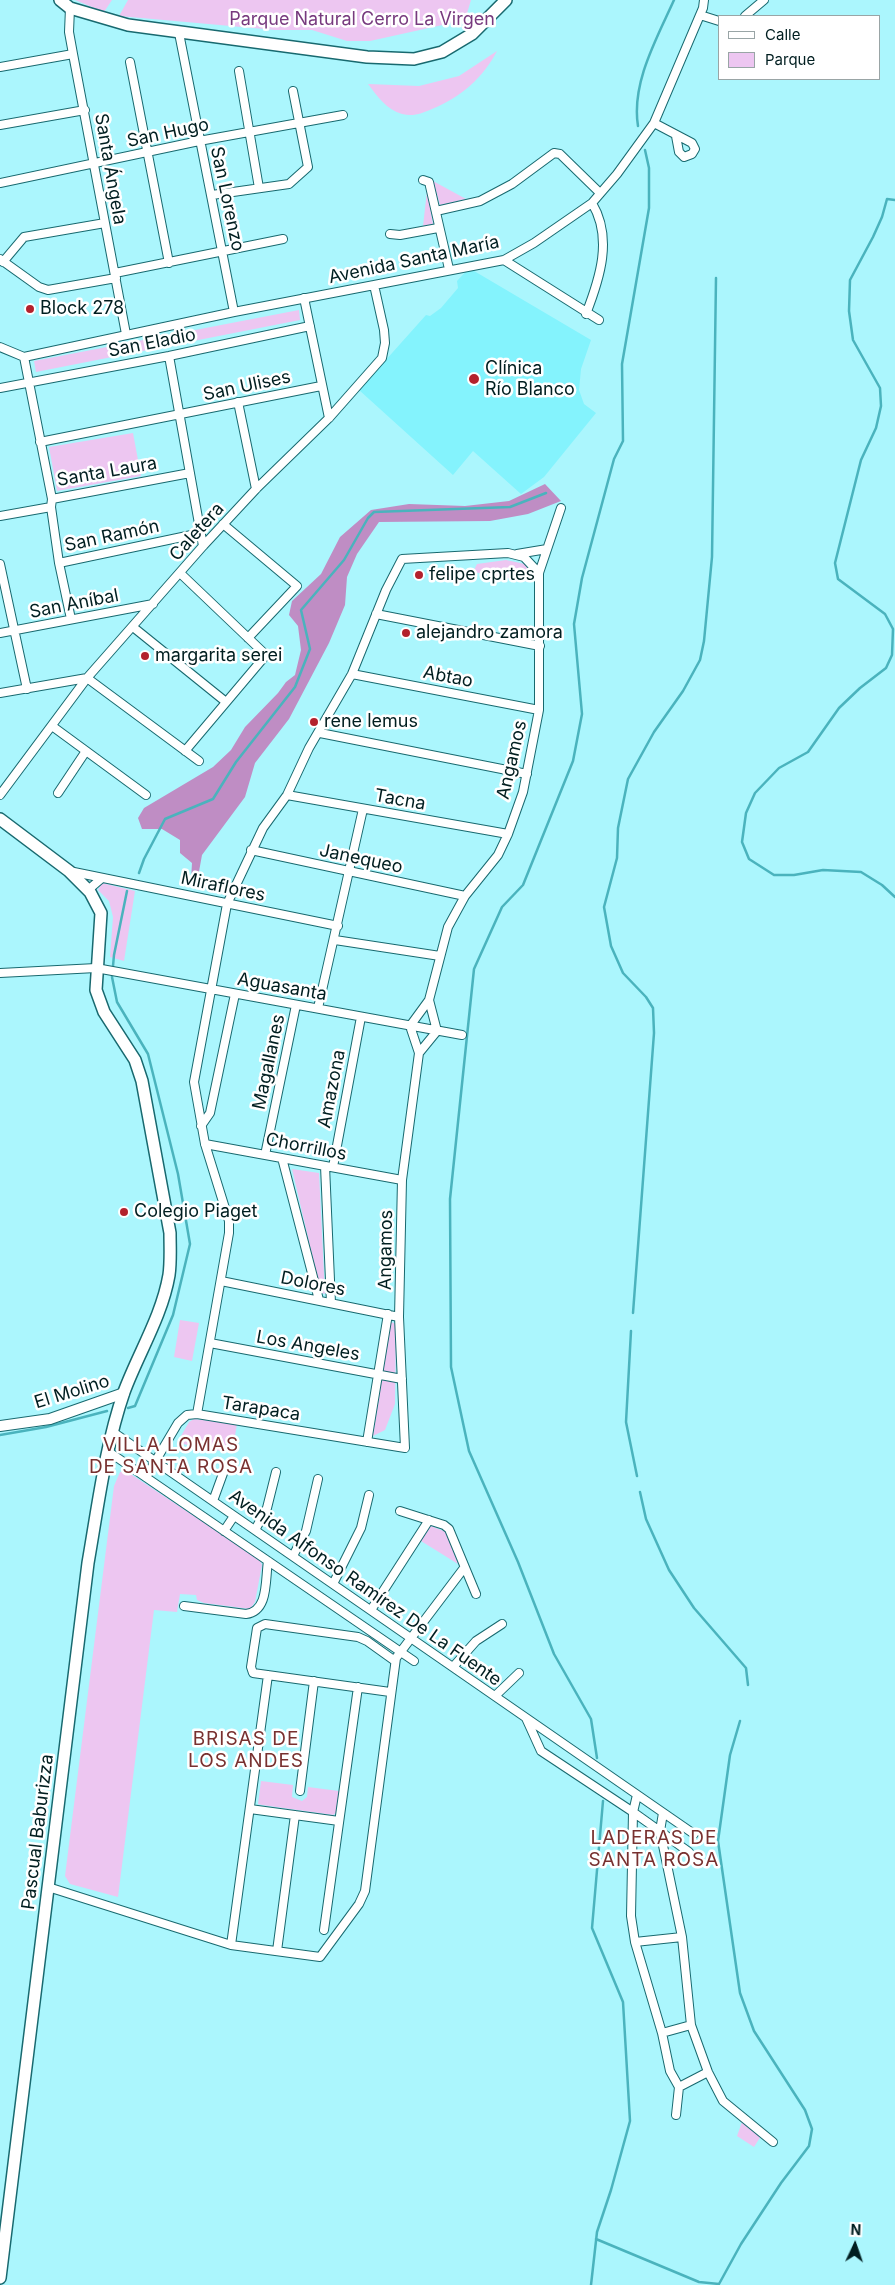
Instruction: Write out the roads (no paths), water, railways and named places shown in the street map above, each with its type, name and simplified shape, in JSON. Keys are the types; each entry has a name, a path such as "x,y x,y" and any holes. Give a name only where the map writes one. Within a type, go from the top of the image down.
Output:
{"main road":[{"path":"60,0 70,8 128,25 367,56 414,59 442,52 472,34 506,0"},
{"name":"Pascual Baburizza","path":"0,819 69,871 88,890 100,913 101,931 96,968 96,990 104,1012 135,1060 142,1081 170,1233 170,1255 166,1285 124,1393 100,1489 88,1563 0,2278"}],"street":[{"name":"Avenida Santa María","path":"24,357 234,312 449,269 504,260 534,243 592,204 654,123 700,15 704,0"},
{"path":"746,15 764,0"},
{"name":"Santa Ángela","path":"70,8 69,32 126,334"},
{"path":"700,15 718,21"},
{"name":"San Lorenzo","path":"179,33 234,312"},
{"path":"0,67 73,54"},
{"path":"130,62 146,154 169,263"},
{"path":"239,71 259,188"},
{"path":"212,195 289,184 308,166 293,91"},
{"path":"0,125 84,110"},
{"name":"San Hugo","path":"0,183 299,122 343,115"},
{"path":"654,123 676,136"},
{"path":"436,211 480,201 512,184 554,153 560,154 600,193"},
{"path":"423,180 430,182 438,228 449,269"},
{"path":"586,314 599,279 604,240 599,215 592,204"},
{"path":"105,223 24,237 2,261 39,288 48,290 283,239"},
{"path":"390,234 400,236 438,228"},
{"path":"504,260 586,314 599,320"},
{"name":"Caletera","path":"0,795 88,678 203,546 256,488 329,418 382,358 385,350 384,330 374,285"},
{"path":"304,298 329,418"},
{"name":"San Eladio","path":"0,388 169,356 310,326"},
{"path":"0,347 24,357"},
{"path":"169,356 203,546"},
{"name":"Santa Laura","path":"24,357 51,503 190,472"},
{"name":"San Ulises","path":"40,442 321,386"},
{"path":"238,402 256,488"},
{"path":"0,516 51,503 59,563 71,619"},
{"name":"Angamos","path":"405,1448 399,1316 402,1180 419,1053 410,1026 429,1000 448,927 465,896 498,855 508,834 527,774 538,710 540,646 539,572 562,508"},
{"path":"224,524 297,586 248,638"},
{"name":"San Ramón","path":"59,563 201,533"},
{"path":"197,1414 229,1233 229,1221 205,1144 194,1082 227,904 263,828 287,795 309,748 320,733 352,674 376,614 402,558 517,554 547,549"},
{"path":"517,554 524,557 539,572"},
{"path":"0,564 27,689"},
{"path":"180,573 266,655 185,751"},
{"name":"San Aníbal","path":"0,633 153,604"},
{"path":"376,614 540,646"},
{"path":"133,627 226,702"},
{"name":"Abtao","path":"352,674 538,710"},
{"path":"0,693 88,678 199,760"},
{"path":"52,726 146,795"},
{"path":"320,733 527,774"},
{"path":"58,793 86,751"},
{"name":"Tacna","path":"287,795 508,834"},
{"path":"318,1008 335,940 363,809"},
{"name":"Janequeo","path":"252,850 465,896"},
{"name":"Miraflores","path":"69,871 338,926"},
{"path":"88,890 102,878"},
{"path":"335,940 440,956"},
{"name":"Aguasanta","path":"0,973 96,968 462,1035"},
{"path":"201,1126 210,1113 234,994"},
{"name":"Angamos","path":"429,1000 437,1031"},
{"name":"Magallanes","path":"266,1155 296,1005"},
{"name":"Amazona","path":"331,1303 329,1167 361,1017"},
{"path":"419,1053 437,1031"},
{"name":"Chorrillos","path":"205,1144 402,1180"},
{"path":"282,1158 319,1300"},
{"name":"Dolores","path":"221,1280 399,1316"},
{"path":"367,1442 388,1314"},
{"name":"Los Angeles","path":"210,1343 402,1379"},
{"name":"El Molino","path":"0,1426 50,1420 124,1393"},
{"name":"Tarapaca","path":"146,1477 178,1423 187,1415 197,1414 405,1448"},
{"name":"Avenida Alfonso Ramírez De La Fuente","path":"114,1432 694,1834"},
{"name":"Avenida Alfonso Ramírez De La Fuente","path":"109,1452 414,1661"},
{"path":"213,1501 225,1468"},
{"path":"255,1530 267,1508 276,1472"},
{"path":"293,1556 306,1531 318,1479"},
{"path":"333,1584 361,1528 369,1495"},
{"path":"400,1511 444,1525 449,1529 476,1594"},
{"path":"224,1531 234,1516"},
{"path":"371,1610 429,1520"},
{"path":"184,1606 246,1614 254,1613 260,1609 263,1601 268,1561"},
{"path":"48,1888 231,1945 320,1957 359,1904 365,1891 390,1692 396,1661 464,1568"},
{"path":"390,1692 253,1673 251,1667 257,1628 264,1624 358,1637 396,1661"},
{"path":"454,1667 476,1641 502,1624"},
{"path":"495,1696 519,1674"},
{"path":"231,1945 268,1675"},
{"path":"300,1791 314,1682"},
{"path":"324,1930 358,1688"},
{"path":"526,1717 541,1751 689,1852"},
{"path":"637,1795 633,1812 631,1916 635,1942 662,2033 670,2071 679,2087 676,2115"},
{"path":"250,1809 339,1821"},
{"path":"663,1813 660,1831 682,1937 691,2025 708,2072 723,2101 772,2142"},
{"path":"276,1951 295,1815"},
{"path":"635,1942 682,1937"},
{"path":"662,2033 691,2025"},
{"path":"679,2087 708,2072"}],"waterway":[{"path":"638,126 638,94 642,77 653,45 674,0"},
{"path":"597,1758 591,1719 554,1654 518,1562 469,1451 451,1367 450,1199 474,969 502,907 523,885 573,761 582,714 574,624 582,578 614,459 623,441 622,364 649,208 649,168 645,150"},
{"path":"895,200 887,199 882,217 873,237 850,280 849,311 853,340 880,388 881,406 876,428 861,460 835,563 838,579 885,614 893,629 892,655 886,668 860,688 839,708 808,752 779,768 755,793 746,813 742,842 749,859 774,875 794,875 823,870 861,872 882,885 895,897"},
{"path":"633,1313 654,1033 653,1008 646,997 623,973 611,946 604,907 617,858 618,828 628,779 654,732 683,691 700,660 704,641 712,557 716,278"},
{"path":"139,873 144,859 165,819 213,799 236,762 295,687 310,649 301,610 344,560 368,518 374,512 510,507 546,493"},
{"path":"127,891 114,955 112,977 117,1002 148,1054 178,1174 190,1244 173,1315 135,1406 128,1408"},
{"path":"631,1331 626,1422 637,1476"},
{"path":"0,1435 46,1427 107,1411"},
{"path":"640,1492 646,1519 669,1570 694,1608 746,1668 748,1685"},
{"path":"596,2239 699,2282 719,2284 741,2244 781,2183 809,2146 812,2129 805,2110 754,2031 740,1993 718,1841 730,1755 740,1721"},
{"path":"591,2285 597,2232 630,2121 623,2002 592,1928 603,1801"}],"place":[{"name":"Block 278","path":"30,309"},
{"name":"Clínica Río Blanco","path":"474,379"},
{"name":"felipe cprtes","path":"419,575"},
{"name":"alejandro zamora","path":"406,633"},
{"name":"margarita serei","path":"145,656"},
{"name":"rene lemus","path":"314,722"},
{"name":"Colegio Piaget","path":"124,1212"}],"district":[{"name":"VILLA LOMAS DE SANTA ROSA","path":"171,1456"},
{"name":"BRISAS DE LOS ANDES","path":"246,1750"},
{"name":"LADERAS DE SANTA ROSA","path":"654,1849"}],"park label":[{"name":"Parque Natural Cerro La Virgen","path":"362,20"}]}
